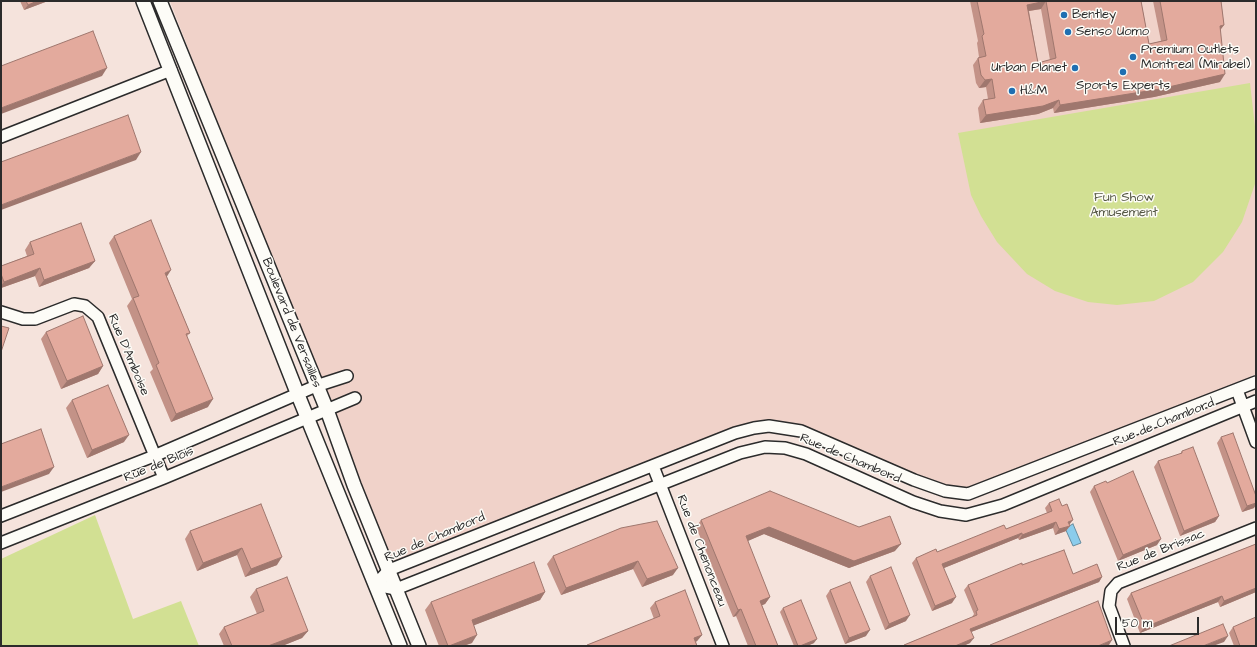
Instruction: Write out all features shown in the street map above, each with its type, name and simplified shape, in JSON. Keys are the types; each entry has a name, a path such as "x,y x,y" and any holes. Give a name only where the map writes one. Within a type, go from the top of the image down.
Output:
{"street":[{"name":"Boulevard de Versailles","path":"143,1 307,418 400,646"},
{"name":"Boulevard de Versailles","path":"160,1 326,410 419,646"},
{"path":"1,138 171,70"},
{"name":"Rue D'Amboise","path":"1,312 23,319 35,319 74,304 86,306 98,317 164,478"},
{"name":"Rue de Blois","path":"1,516 154,456 316,386 347,376"},
{"name":"Rue de Chambord","path":"375,585 389,570 734,433 769,426 801,431 914,480 945,490 968,494 1236,390 1255,387"},
{"path":"1236,390 1256,442"},
{"name":"Rue de Blois","path":"1,543 164,478 355,398"},
{"name":"Rue de Chambord","path":"396,589 660,486 740,453 765,447 785,448 806,454 940,512 966,515 1003,505 1256,401"},
{"name":"Rue de Chenonceau","path":"653,466 723,646"},
{"name":"Rue de Brissac","path":"1124,646 1109,606 1111,591 1118,583 1256,528"},
{"path":"375,585 396,589"}],"shaded area":[{"path":"170,1 1256,1 1256,374 1251,376 1252,383 968,494 789,428 735,433 389,570"}],"green space":[{"name":"Fun Show Amusement","path":"1250,83 1256,135 1256,181 1242,222 1223,252 1193,282 1154,301 1117,305 1088,302 1055,291 1027,274 997,242 981,216 971,195 958,133"},
{"path":"95,515 133,619 181,601 199,646 1,646 1,559"}],"water":[{"path":"1073,524 1081,543 1073,546 1065,528"}],"building":[{"path":"26,1 37,1 28,5"},
{"name":"Premium Outlets Montreal (Mirabel)","path":"977,1 1046,1 1141,1 1149,44 1167,40 1160,1 1221,1 1224,25 1220,26 1225,74 1160,89 1060,105 1059,100 1043,106 986,115 983,100 995,98 992,79 985,80 981,75 978,58 986,56 982,36 984,34","holes":["1046,1 1056,58 1038,63 1027,5"]},
{"path":"93,31 107,68 1,108 1,66"},
{"path":"128,115 141,152 1,205 1,162"},
{"path":"151,220 171,270 165,273 190,333 186,334 213,399 176,414 156,365 159,363 133,298 139,296 114,236"},
{"path":"81,223 95,261 44,280 40,268 4,282 1,274 1,266 34,254 30,242"},
{"path":"83,316 103,366 67,381 46,332"},
{"path":"1,326 9,328 1,352"},
{"path":"108,385 129,435 92,450 72,400"},
{"path":"41,429 54,467 1,487 1,444"},
{"path":"1233,433 1256,496 1256,503 1247,506 1221,437"},
{"path":"1193,447 1219,516 1184,531 1158,461 1182,453 1182,451"},
{"path":"1133,471 1161,539 1123,555 1094,486 1106,481 1107,483"},
{"path":"770,491 859,527 890,516 901,544 854,561 769,527 746,536 770,597 760,601 778,646 756,646 741,609 738,610 701,520"},
{"path":"1059,499 1062,506 1067,504 1073,520 1068,522 1070,526 1059,529 1056,522 1022,535 1022,533 942,564 956,597 935,606 916,558 936,549 937,552 1004,525 1006,529 1052,511 1049,503"},
{"path":"261,504 282,557 251,569 242,548 203,563 190,531"},
{"path":"657,521 678,568 647,579 638,561 566,588 553,556 621,528"},
{"path":"1256,544 1256,588 1224,601 1222,596 1145,627 1131,593"},
{"path":"1064,550 1073,574 1097,564 1102,577 970,629 974,638 955,646 904,645 977,615 976,611 978,610 968,585 1022,563 1022,565"},
{"path":"534,562 545,592 472,620 477,635 448,646 431,602"},
{"path":"891,567 910,615 889,624 870,576"},
{"path":"287,577 308,631 268,646 232,646 224,627 264,611 256,589"},
{"path":"850,582 870,630 849,638 830,590"},
{"path":"685,590 702,635 694,638 697,646 587,646 660,616 655,602"},
{"path":"801,600 817,639 798,646 783,608"},
{"path":"1098,601 1112,640 1098,646 990,646 990,645"},
{"path":"1256,617 1256,646 1240,646 1233,627"},
{"path":"1223,624 1228,636 1203,646 1169,646"}],"place":[{"name":"Bentley","path":"1064,15"},
{"name":"Senso Uomo","path":"1068,32"},
{"name":"Premium Outlets Montreal (Mirabel)","path":"1133,57"},
{"name":"Urban Planet","path":"1075,68"},
{"name":"Sports Experts","path":"1123,72"},
{"name":"H&M","path":"1012,91"}]}
